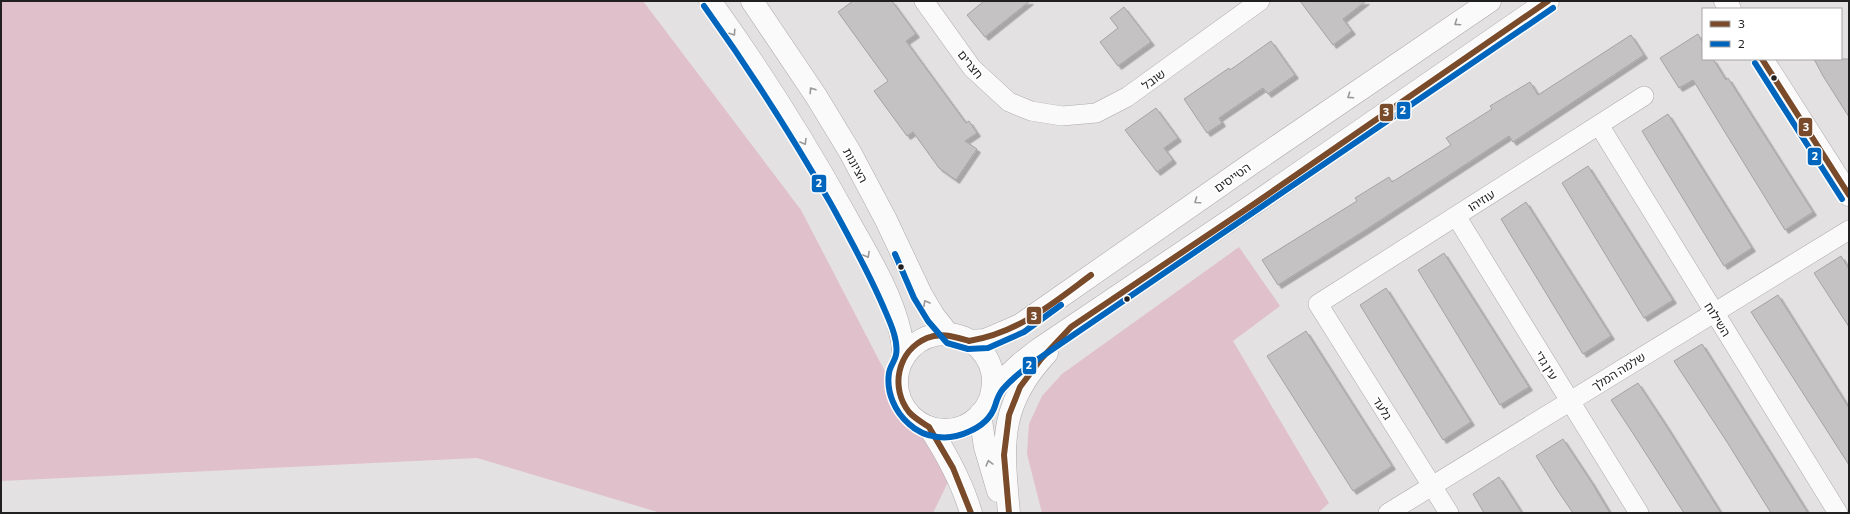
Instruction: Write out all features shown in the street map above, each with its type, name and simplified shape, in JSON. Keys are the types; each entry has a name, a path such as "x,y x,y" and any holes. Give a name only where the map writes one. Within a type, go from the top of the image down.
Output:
{"main road":[{"path":"710,1 787,114 820,169 879,276 894,310 900,332 904,358"},
{"name":"הציונות","path":"752,1 816,96 850,152 896,239 921,294 934,316 959,338"},
{"name":"הטייסים","path":"959,338 985,340 1020,324 1244,168 1490,1"},
{"path":"992,390 1020,363 1071,327 1254,204 1548,1"},
{"path":"1763,60 1849,194"},
{"path":"1009,513 1004,455 1009,415 1020,387 1041,359 1071,327"},
{"path":"942,334 959,338 977,347 988,362 992,380 992,390 986,407 973,421 956,429 937,429 928,427 912,417 901,402 898,393 897,375 904,358 912,347 925,339 942,334"},
{"path":"980,414 985,447 1006,513"},
{"path":"928,427 942,447 956,473 971,513"}],"street":[{"name":"חצרים","path":"924,1 972,68 1009,102 1031,111"},
{"name":"שובל","path":"1031,111 1062,116 1096,113 1127,97 1260,1"},
{"name":"עוזיהו","path":"1318,304 1644,96"},
{"name":"השילוח","path":"1599,125 1838,513"},
{"name":"עין גדי","path":"1456,216 1639,513"},
{"name":"שלמה המלך","path":"1388,513 1849,230"},
{"name":"גלעד","path":"1318,304 1449,513"}],"shaded area":[{"path":"1,1 643,1 801,210 907,414 950,478 933,513 661,513 477,458 1,481"},
{"path":"1239,247 1280,306 1233,341 1329,503 1318,513 1042,513 1027,454 1029,424 1042,396 1062,374"}],"building":[{"path":"853,1 892,1 916,34 906,41 966,123 969,121 977,133 965,141 977,149 956,180 939,168 913,132 907,136 874,91 888,81 838,12"},
{"path":"984,1 1030,1 985,37 967,15"},
{"path":"1300,1 1366,1 1343,19 1352,31 1333,45"},
{"path":"1124,7 1151,42 1118,66 1100,42 1118,28 1110,18"},
{"path":"1698,34 1702,41 1702,60 1714,60 1726,80 1728,78 1813,212 1785,230 1693,80 1679,88 1660,58"},
{"path":"1631,35 1644,55 1513,142 1509,136 1364,231 1278,285 1262,260 1357,201 1355,198 1389,177 1392,182 1451,145 1446,138 1492,109 1490,106 1530,82 1538,95"},
{"path":"1271,41 1295,75 1268,94 1263,88 1219,118 1222,123 1207,133 1184,99 1229,68 1230,70"},
{"path":"1849,59 1849,117 1815,60"},
{"path":"1156,108 1178,138 1164,148 1173,160 1157,172 1125,130"},
{"path":"1668,114 1752,248 1724,266 1642,131"},
{"path":"1588,166 1673,300 1644,318 1562,183"},
{"path":"1526,202 1611,336 1583,354 1501,219"},
{"path":"1444,253 1529,387 1500,405 1418,270"},
{"path":"1841,256 1849,269 1849,327 1814,273"},
{"path":"1386,288 1471,422 1443,440 1360,305"},
{"path":"1778,295 1849,408 1849,465 1751,312"},
{"path":"1306,331 1392,466 1353,491 1267,356"},
{"path":"1702,344 1808,513 1771,513 1674,361"},
{"path":"1638,383 1721,513 1684,513 1611,400"},
{"path":"1563,439 1610,513 1573,513 1558,491 1536,456"},
{"path":"1499,477 1522,513 1484,513 1473,494"}],"transit line":[{"name":"3","path":"1009,513 1004,455 1009,415 1020,387 1041,359 1071,327 1254,204 1548,1"},
{"name":"2","path":"704,6 754,79 801,153 831,204 871,280 891,324 895,337 897,349 888,380 890,394 896,408 904,419 915,429 922,433 937,437 953,437 977,428 991,414 1003,389 1018,374 1035,361 1553,8"},
{"name":"3","path":"1763,60 1849,195"},
{"name":"2","path":"1755,63 1842,199"},
{"name":"2","path":"895,254 914,298 928,321 947,343 968,349 988,348 1024,332 1061,305"},
{"name":"3","path":"969,341 987,337 1003,331 1034,316 1091,275"},
{"name":"3","path":"929,427 911,414 903,402 898,381 903,361 917,344 932,336 943,335 969,341"},
{"name":"3","path":"929,427 953,468 971,513"}]}
